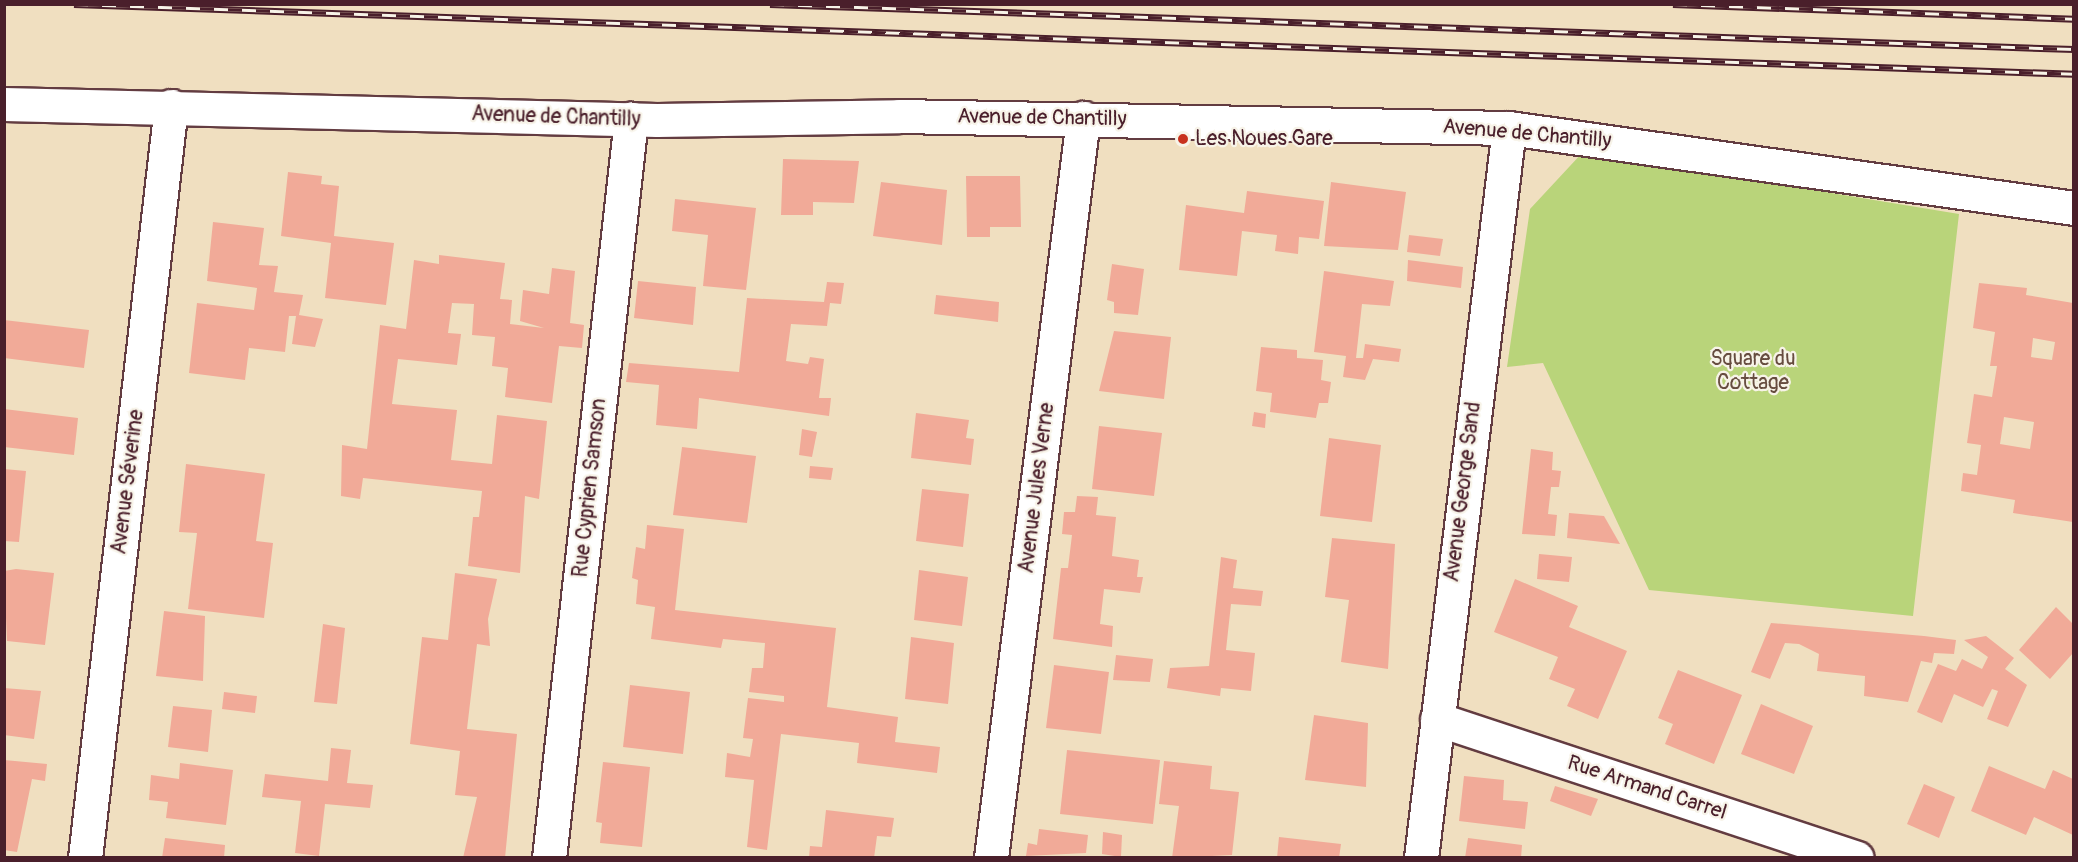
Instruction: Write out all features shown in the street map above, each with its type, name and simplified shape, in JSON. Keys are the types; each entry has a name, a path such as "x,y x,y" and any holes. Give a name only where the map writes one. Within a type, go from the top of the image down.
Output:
{"street":[{"name":"Avenue de Chantilly","path":"4,104 171,106 631,119 1083,118 1509,128 2073,208"},
{"name":"Avenue Séverine","path":"85,858 137,283 171,106"},
{"name":"Avenue Jules Verne","path":"991,858 1083,118"},
{"name":"Rue Cyprien Samson","path":"549,858 631,119"},
{"name":"Avenue George Sand","path":"1421,858 1509,128"},
{"name":"Rue Armand Carrel","path":"1437,719 1857,858"}],"green space":[{"name":"Square du Cottage","path":"1583,152 1959,214 1913,616 1649,590 1543,363 1507,367 1530,209"}],"building":[{"path":"783,159 859,161 854,203 813,202 813,215 781,215"},
{"path":"288,172 322,176 321,184 339,186 334,236 394,243 386,305 325,298 331,243 281,236"},
{"path":"966,176 1020,176 1021,227 990,227 990,237 967,237"},
{"path":"881,182 947,190 942,245 873,236"},
{"path":"1331,182 1406,192 1398,250 1324,246"},
{"path":"1247,191 1324,201 1319,239 1299,237 1298,254 1275,251 1277,235 1242,231 1237,276 1179,270 1186,205 1244,213"},
{"path":"675,199 756,208 746,290 703,286 708,235 672,231"},
{"path":"213,222 264,228 259,265 278,266 274,292 303,295 299,315 323,319 315,347 292,344 296,316 289,316 285,352 249,348 245,380 189,373 197,303 254,310 257,288 207,281"},
{"path":"1409,235 1443,239 1440,256 1407,252"},
{"path":"439,255 505,263 500,299 512,300 510,324 544,328 520,321 523,290 549,294 552,268 575,271 570,323 584,325 582,348 559,346 552,403 505,397 508,368 492,366 495,337 472,335 474,304 452,303 448,333 461,334 457,365 398,359 392,404 457,410 451,460 492,464 497,415 547,421 539,499 525,496 520,573 468,566 473,517 479,517 482,491 363,478 360,499 341,496 342,445 367,449 380,325 406,329 414,260 439,264"},
{"path":"1408,260 1463,267 1461,288 1407,281"},
{"path":"1112,264 1144,269 1138,315 1114,313 1114,302 1107,300"},
{"path":"1324,271 1394,281 1390,306 1362,304 1356,358 1363,358 1365,344 1401,349 1399,362 1373,359 1365,380 1343,377 1346,356 1314,352"},
{"path":"638,281 696,287 693,325 634,318"},
{"path":"827,282 844,283 841,304 830,303 827,326 791,324 786,361 808,364 810,357 824,359 819,398 831,398 829,416 699,398 697,429 656,425 659,385 626,382 629,363 739,372 747,298 824,302"},
{"path":"1979,283 2027,288 2026,295 2073,303 2073,522 2013,513 2015,500 1961,491 1963,473 1977,475 1981,445 1967,443 1974,394 1992,397 1997,366 1990,366 1995,332 1973,328","holes":["2033,338 2055,342 2052,360 2031,357","2004,417 2034,422 2030,449 2000,444"]},
{"path":"936,295 999,302 998,322 934,314"},
{"path":"4,320 89,330 84,368 4,358"},
{"path":"1114,331 1171,337 1164,399 1099,391"},
{"path":"1261,347 1297,350 1297,358 1323,360 1321,380 1331,382 1328,403 1319,403 1316,418 1270,412 1272,393 1256,391"},
{"path":"4,409 78,418 74,455 4,447"},
{"path":"1254,412 1266,414 1265,428 1252,426"},
{"path":"916,413 969,420 966,438 974,439 971,465 911,458"},
{"path":"1099,426 1162,433 1154,496 1092,489"},
{"path":"802,429 817,432 812,457 799,455"},
{"path":"1329,438 1381,445 1372,522 1320,516"},
{"path":"682,447 756,456 747,523 673,515"},
{"path":"1531,449 1553,452 1552,470 1561,471 1559,487 1551,487 1548,514 1557,515 1555,536 1522,534"},
{"path":"186,464 265,474 256,541 273,543 264,618 188,609 197,533 179,532"},
{"path":"810,466 833,468 831,480 809,478"},
{"path":"4,469 26,471 19,542 4,541"},
{"path":"922,489 969,494 963,547 916,541"},
{"path":"1077,496 1098,497 1096,515 1116,517 1112,556 1139,560 1137,577 1143,577 1140,593 1104,589 1100,624 1113,626 1112,647 1053,639 1061,568 1068,568 1072,535 1062,534 1064,512 1075,512"},
{"path":"1569,513 1604,516 1620,544 1567,538"},
{"path":"647,525 684,529 675,610 836,628 827,707 898,717 895,742 940,747 937,773 857,763 859,743 781,734 767,850 747,847 754,780 725,777 727,753 750,757 753,739 743,738 748,698 784,702 784,696 749,692 752,668 763,668 765,643 723,639 721,648 651,639 655,607 636,604 638,580 632,578 636,547 645,549"},
{"path":"1332,538 1395,544 1388,669 1341,662 1349,600 1325,597"},
{"path":"1539,554 1572,557 1569,582 1537,579"},
{"path":"1221,557 1237,560 1233,588 1263,591 1261,606 1231,604 1226,650 1255,653 1251,691 1221,688 1220,696 1167,688 1170,668 1209,666"},
{"path":"16,569 54,573 45,645 7,641 4,571"},
{"path":"919,570 968,577 962,626 914,620"},
{"path":"455,573 497,579 488,619 490,646 477,644 467,729 517,734 505,858 463,858 477,797 455,795 460,751 410,744 422,637 448,640"},
{"path":"1515,579 1578,606 1569,627 1627,651 1598,719 1567,706 1575,689 1549,679 1558,657 1494,632"},
{"path":"2056,607 2073,624 2073,653 2050,679 2019,650"},
{"path":"164,611 205,616 203,681 156,676"},
{"path":"1771,623 1956,640 1954,654 1934,653 1932,663 1921,661 1908,702 1864,696 1865,676 1817,671 1819,654 1799,644 1785,643 1770,679 1751,672"},
{"path":"323,624 345,628 337,704 314,702"},
{"path":"1986,636 2014,658 2005,669 2027,685 2008,727 1987,719 1998,691 1992,689 1983,707 1954,694 1942,723 1917,712 1938,664 1956,671 1962,659 1982,669 1988,657 1964,640"},
{"path":"911,637 954,643 948,704 905,699"},
{"path":"1116,655 1153,659 1150,682 1113,680"},
{"path":"1054,665 1109,672 1101,734 1046,728"},
{"path":"1678,670 1742,695 1714,764 1665,744 1673,724 1658,718"},
{"path":"630,685 690,692 683,754 623,747"},
{"path":"4,688 41,691 34,739 4,735"},
{"path":"224,692 257,696 255,713 222,709"},
{"path":"1761,704 1813,726 1794,774 1741,754"},
{"path":"173,706 212,710 208,752 168,747"},
{"path":"1314,715 1368,723 1366,787 1305,780"},
{"path":"331,748 351,750 347,783 373,785 370,808 325,804 319,856 295,853 301,801 262,797 265,774 328,781"},
{"path":"1067,750 1160,760 1153,824 1060,814"},
{"path":"4,760 47,764 45,781 32,779 17,852 4,850"},
{"path":"1164,761 1212,766 1210,789 1239,792 1232,855 1172,858 1179,806 1159,804"},
{"path":"603,762 650,767 642,847 600,843 602,823 596,822"},
{"path":"180,763 233,770 226,825 166,818 168,802 149,800 151,775 179,779"},
{"path":"1989,766 2045,789 2053,770 2073,779 2073,835 2034,817 2026,835 1971,811"},
{"path":"1464,776 1504,780 1503,800 1528,802 1525,829 1459,821"},
{"path":"1924,784 1955,797 1939,838 1907,824"},
{"path":"1555,786 1598,799 1591,816 1550,801"},
{"path":"826,810 894,818 891,837 877,836 874,858 809,858 810,846 822,847"},
{"path":"1039,829 1088,835 1086,853 1026,856 1028,843 1037,845"},
{"path":"1103,832 1122,835 1121,857 1102,854"},
{"path":"1279,837 1341,844 1339,858 1277,858"},
{"path":"165,838 225,845 224,858 162,858"},
{"path":"1468,838 1522,845 1521,858 1465,858"}],"railway":[{"path":"74,4 2074,74"},
{"path":"770,4 2074,49"},
{"path":"1673,4 2074,19"}],"place":[{"name":"Les Noues Gare","path":"1183,139"}]}
